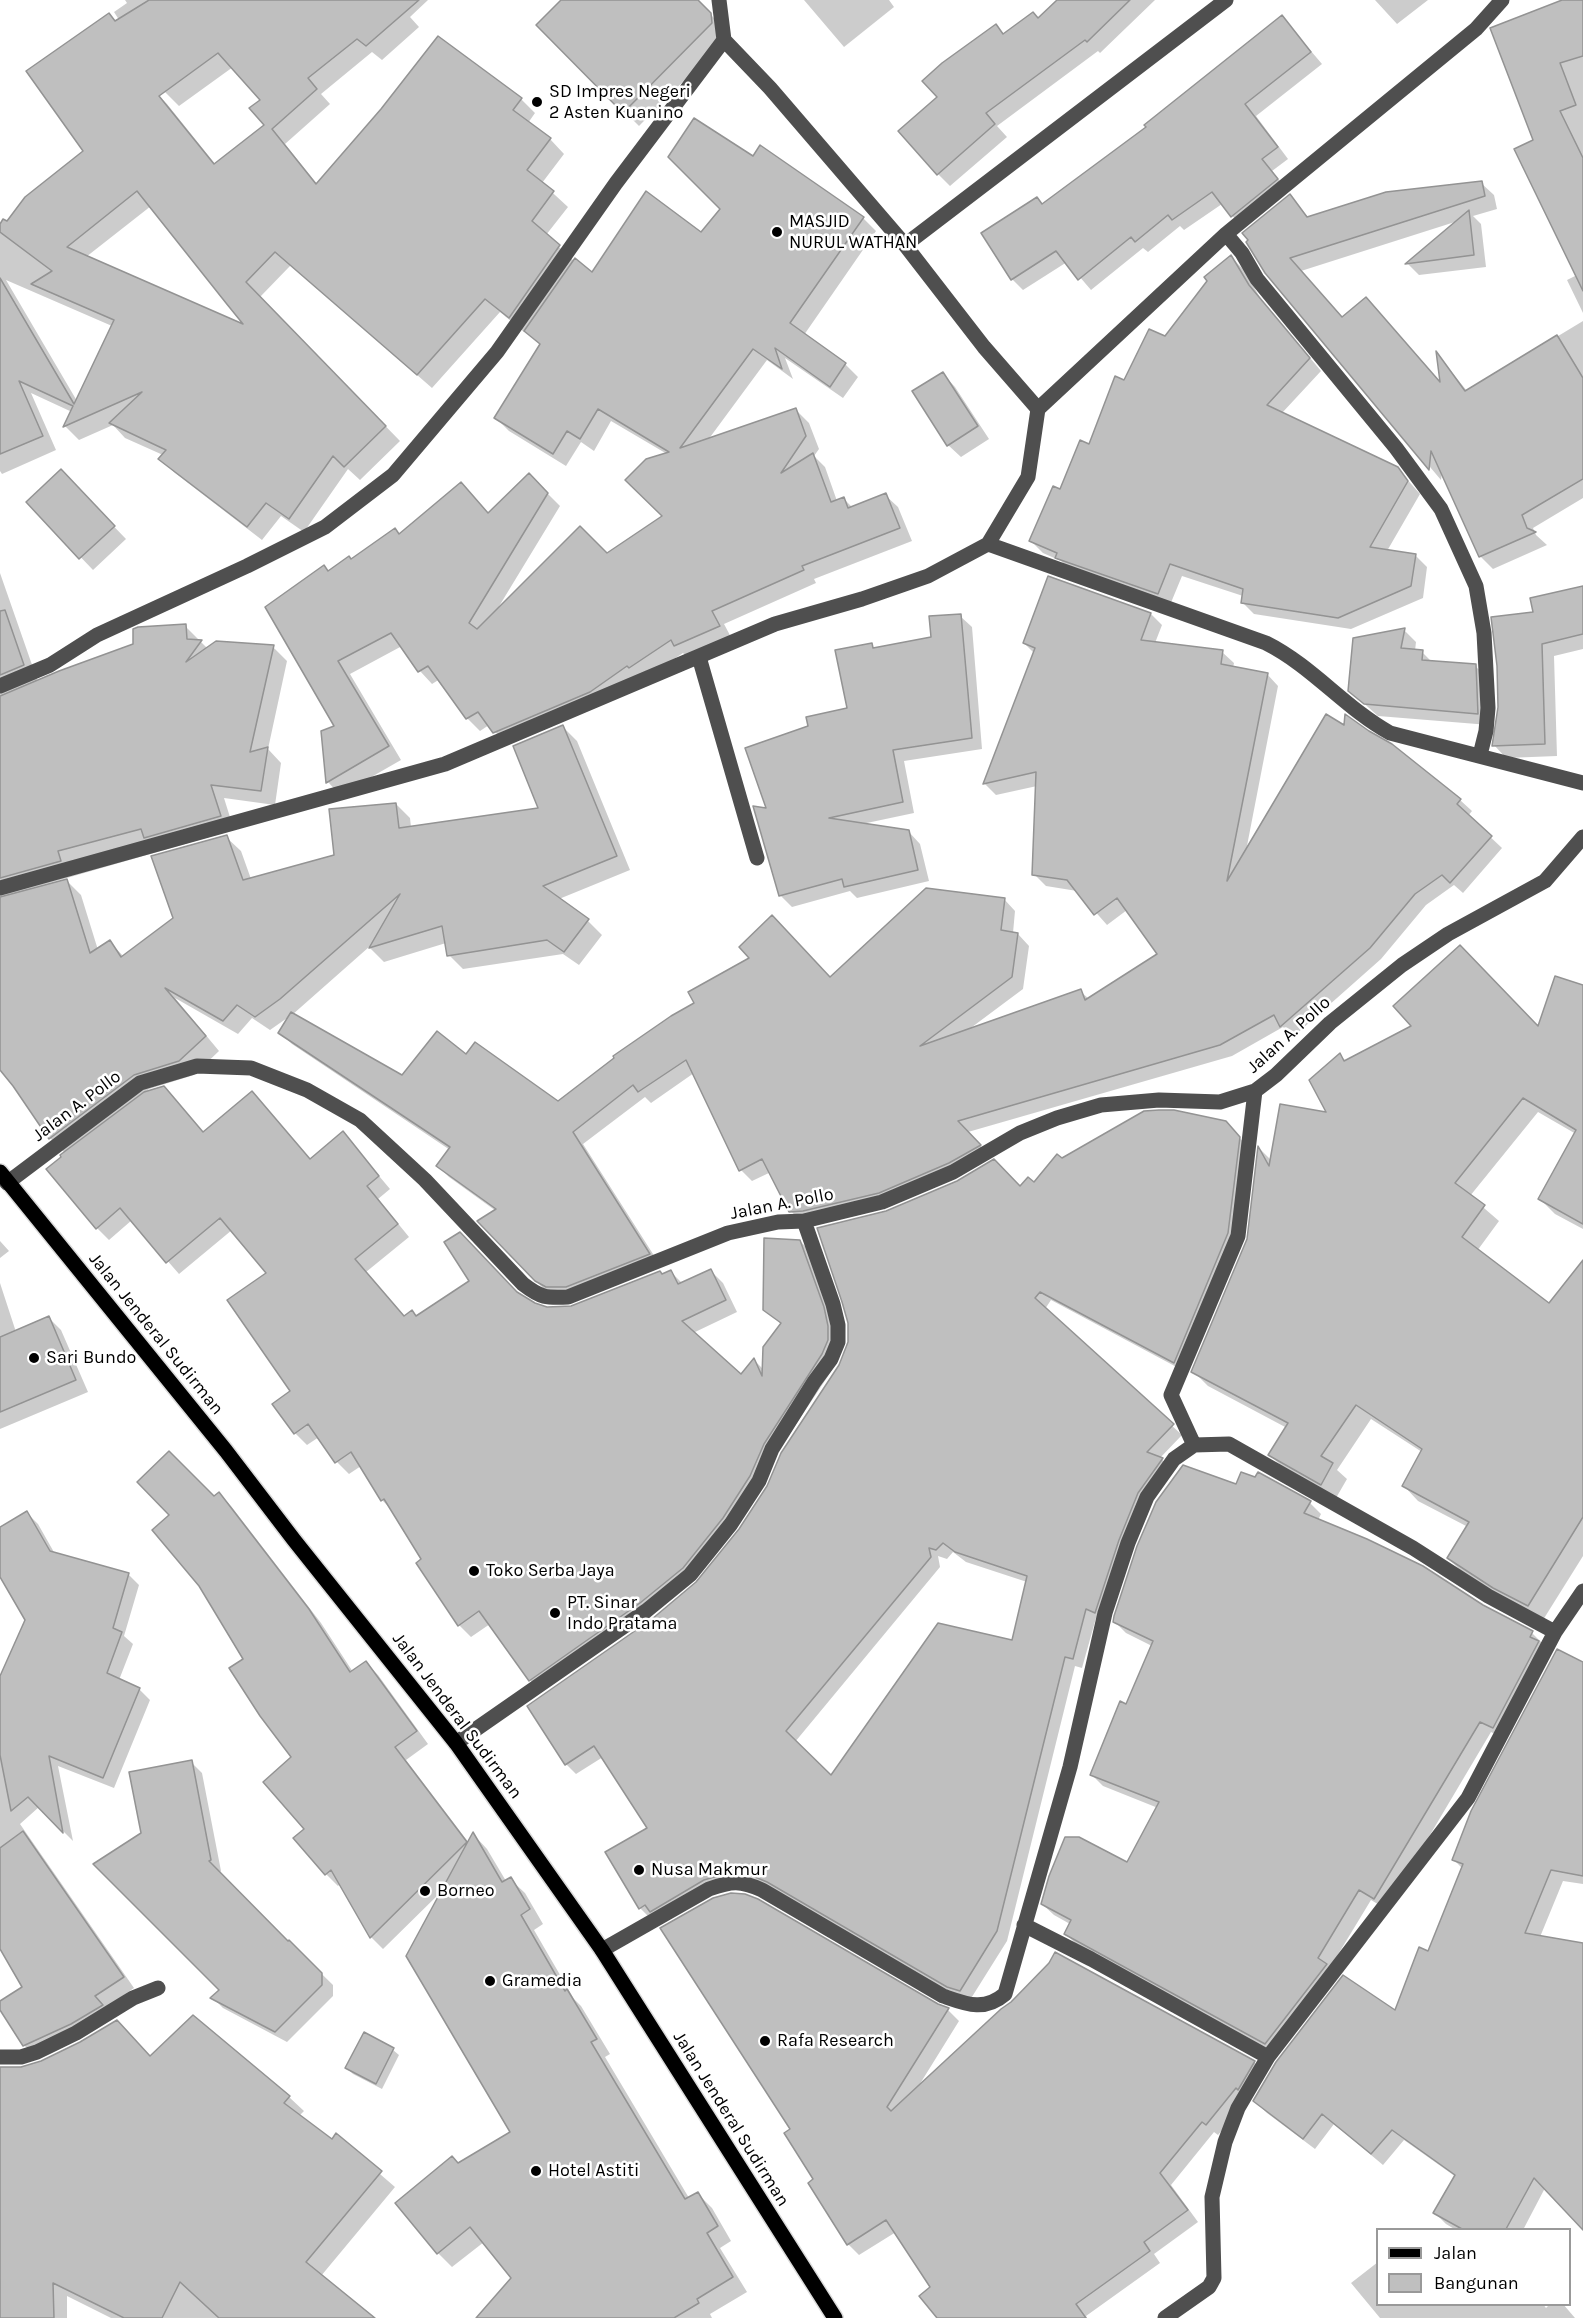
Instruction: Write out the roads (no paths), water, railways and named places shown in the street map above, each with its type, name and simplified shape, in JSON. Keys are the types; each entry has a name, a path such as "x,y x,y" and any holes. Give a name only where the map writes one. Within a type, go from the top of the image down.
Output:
{"main road":[{"name":"Jalan Jenderal Sudirman","path":"3,1178 226,1451 456,1743 602,1950 835,2318"}],"street":[{"path":"719,0 724,40 770,88 905,245 984,347 1038,409"},
{"path":"905,245 1226,0"},
{"path":"0,888 445,764 775,624 862,599 928,576 988,544 1028,477 1038,409 1226,234 1476,28 1502,0"},
{"path":"0,686 50,665 97,635 247,566 325,527 393,476 496,352 616,183 724,40"},
{"path":"1226,234 1242,253 1257,279 1396,448 1441,509 1476,586 1484,633 1488,708 1480,754"},
{"path":"988,544 1266,643 1286,653 1369,721 1390,733 1480,754 1583,783"},
{"path":"699,657 756,858"},
{"name":"Jalan A. Pollo","path":"3,1178 140,1083 197,1066 251,1068 307,1090 360,1120 425,1180 523,1284 539,1296 568,1297 728,1233 778,1222 804,1221 882,1202 953,1172 1020,1132 1101,1105 1159,1100 1220,1102 1256,1091 1330,1023 1402,965 1448,934 1545,881 1583,837"},
{"path":"1194,1446 1171,1395 1238,1236 1256,1091"},
{"path":"456,1743 646,1611 690,1575 731,1524 759,1481 772,1449 831,1359 838,1342 838,1325 833,1304 804,1221"},
{"path":"602,1950 709,1889 729,1882 745,1882 943,1996 968,2005 982,2006 996,2002 1005,1994 1070,1767 1105,1613 1128,1543 1147,1497 1173,1459 1194,1446 1229,1444 1413,1548 1488,1596 1555,1632"},
{"path":"1165,2318 1209,2287 1214,2278 1212,2197 1225,2142 1238,2108 1268,2057 1468,1798 1555,1632 1583,1591"},
{"path":"1024,1925 1091,1959 1268,2057"},
{"path":"0,2057 21,2057 37,2052 133,1998 158,1988"}],"place":[{"name":"SD Impres Negeri 2 Asten Kuanino","path":"537,102"},
{"name":"MASJID NURUL WATHAN","path":"777,232"},
{"name":"Sari Bundo","path":"34,1358"},
{"name":"Toko Serba Jaya","path":"474,1571"},
{"name":"PT. Sinar Indo Pratama","path":"555,1613"},
{"name":"Nusa Makmur","path":"639,1870"},
{"name":"Borneo","path":"425,1891"},
{"name":"Gramedia","path":"490,1981"},
{"name":"Rafa Research","path":"765,2041"},
{"name":"Hotel Astiti","path":"536,2171"}]}
